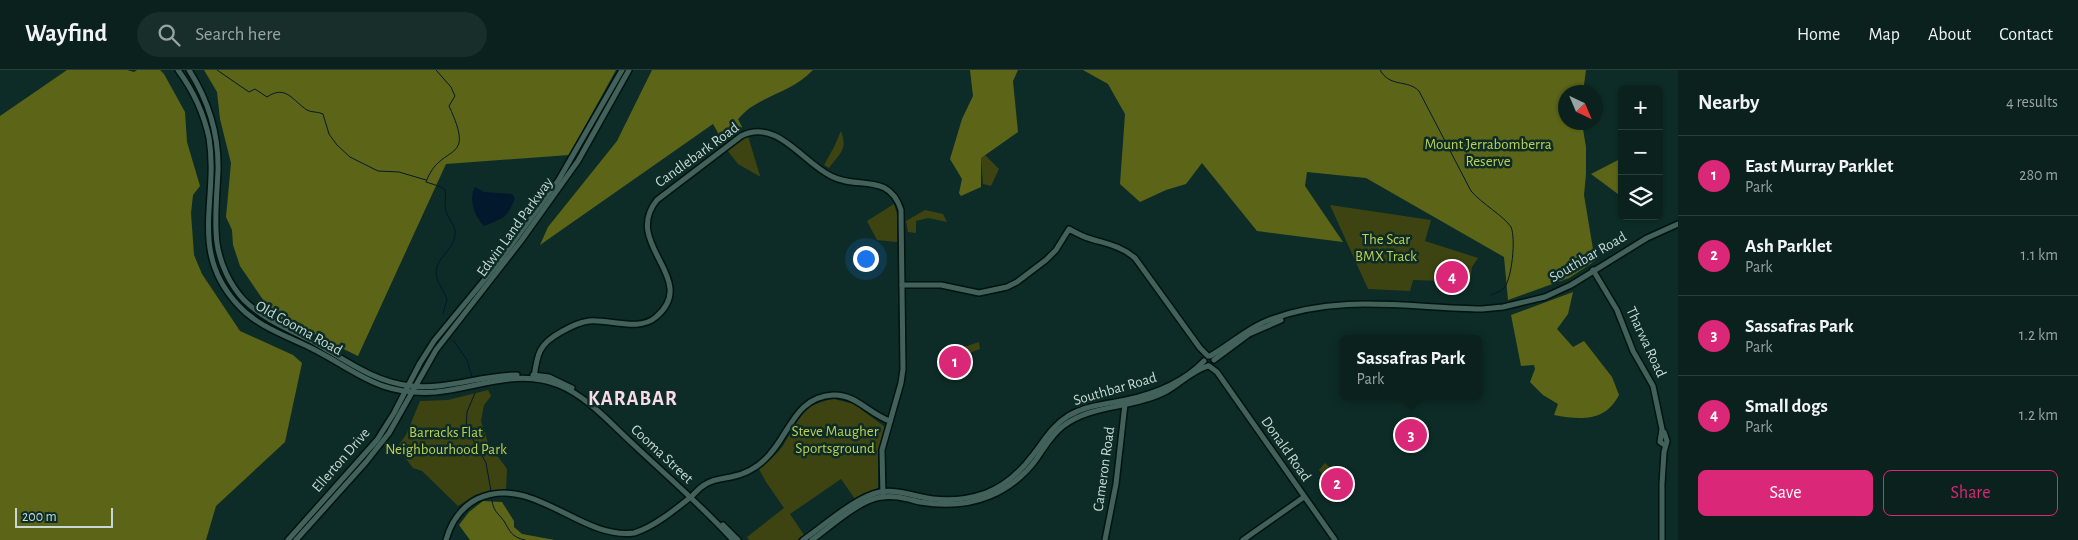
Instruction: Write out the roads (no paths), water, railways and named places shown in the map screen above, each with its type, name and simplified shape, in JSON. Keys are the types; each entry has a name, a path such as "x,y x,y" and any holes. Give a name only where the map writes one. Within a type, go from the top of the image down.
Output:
{"main road":[{"name":"Old Cooma Road","path":"178,70 199,107 208,138 211,177 208,242 215,268 227,292 245,312 270,329 310,348 361,378 386,388 408,392 437,392 473,383"},
{"name":"Old Cooma Road","path":"188,70 205,101 214,133 218,164 215,226 222,265 236,289 248,303 268,319 312,341 362,371 389,382 408,386 434,386 534,376"},
{"name":"Edwin Land Parkway","path":"408,392 408,386 434,341 499,262 558,181 622,70"},
{"name":"Edwin Land Parkway","path":"408,392 415,386 445,338 521,241 578,161 629,70"},
{"name":"Candlebark Road","path":"534,376 536,357 542,346 550,338 570,327 590,321 638,324 658,316 668,300 670,288 668,277 646,229 649,209 677,184 741,136 752,132 767,131 830,176 846,182 876,184 889,190 901,210 903,369 881,457 883,494"},
{"name":"Southbar Road","path":"803,540 860,500 883,494 943,505 990,496 1021,476 1035,461 1050,439 1070,421 1091,411 1161,394 1249,334 1299,311 1341,304 1471,309 1503,307 1545,296 1571,285 1647,238 1678,224"},
{"name":"Donald Road","path":"902,284 941,285 980,293 1007,287 1017,282 1046,260 1056,250 1069,229 1088,239 1114,244 1127,251 1135,258 1200,348 1335,540"},
{"name":"Tharwa Road","path":"1593,270 1617,310 1633,351 1653,386 1664,441 1662,540"},
{"name":"Cooma Street","path":"534,376 573,392 601,415 738,540"},
{"name":"Ellerton Drive","path":"288,540 370,450 408,392"},
{"name":"Ellerton Drive","path":"296,540 377,449 392,428 408,392"},
{"path":"446,540 453,521 463,509 478,499 499,494 529,500 599,533 622,538 648,526 707,483 733,477 756,467 775,448 798,411 812,400 828,396 847,397 860,402 876,415 890,421"},
{"name":"Cameron Road","path":"1104,540 1114,499 1124,403"},
{"name":"Southbar Road","path":"812,540 862,504 883,494"},
{"path":"1243,540 1304,497"},
{"name":"Cooma Street","path":"705,511 733,540"}],"water":[{"path":"475,187 484,192 512,194 515,198 507,214 484,226 473,208 472,197"}],"waterway":[{"path":"217,70 249,92 255,89 267,97 274,93 284,93 307,110 323,114 329,134 337,145 350,157 378,171 399,172 426,180"},
{"path":"436,70 451,87 455,96 449,106 457,125 459,137 458,146 432,169 426,182 444,189 446,211 455,232 454,241 436,269 439,283 447,299 443,314"},
{"path":"1380,70 1389,79 1409,85 1419,91 1471,191 1511,227 1513,249 1507,283 1503,289 1491,295"},
{"path":"453,340 467,360 472,377"},
{"path":"475,393 467,412 466,427 486,463 491,491"},
{"path":"492,500 495,509 512,533 525,540"}],"place":[{"name":"Small dogs","path":"1452,277"},
{"name":"East Murray Parklet","path":"955,362"},
{"name":"Sassafras Park","path":"1411,435"},
{"name":"Ash Parklet","path":"1337,484"}],"district":[{"name":"KARABAR","path":"633,399"}],"park label":[{"name":"Mount Jerrabomberra Reserve","path":"1488,152"},
{"name":"The Scar BMX Track","path":"1386,248"},
{"name":"Barracks Flat Neighbourhood Park","path":"446,440"},
{"name":"Steve Maugher Sportsground","path":"835,440"}]}
